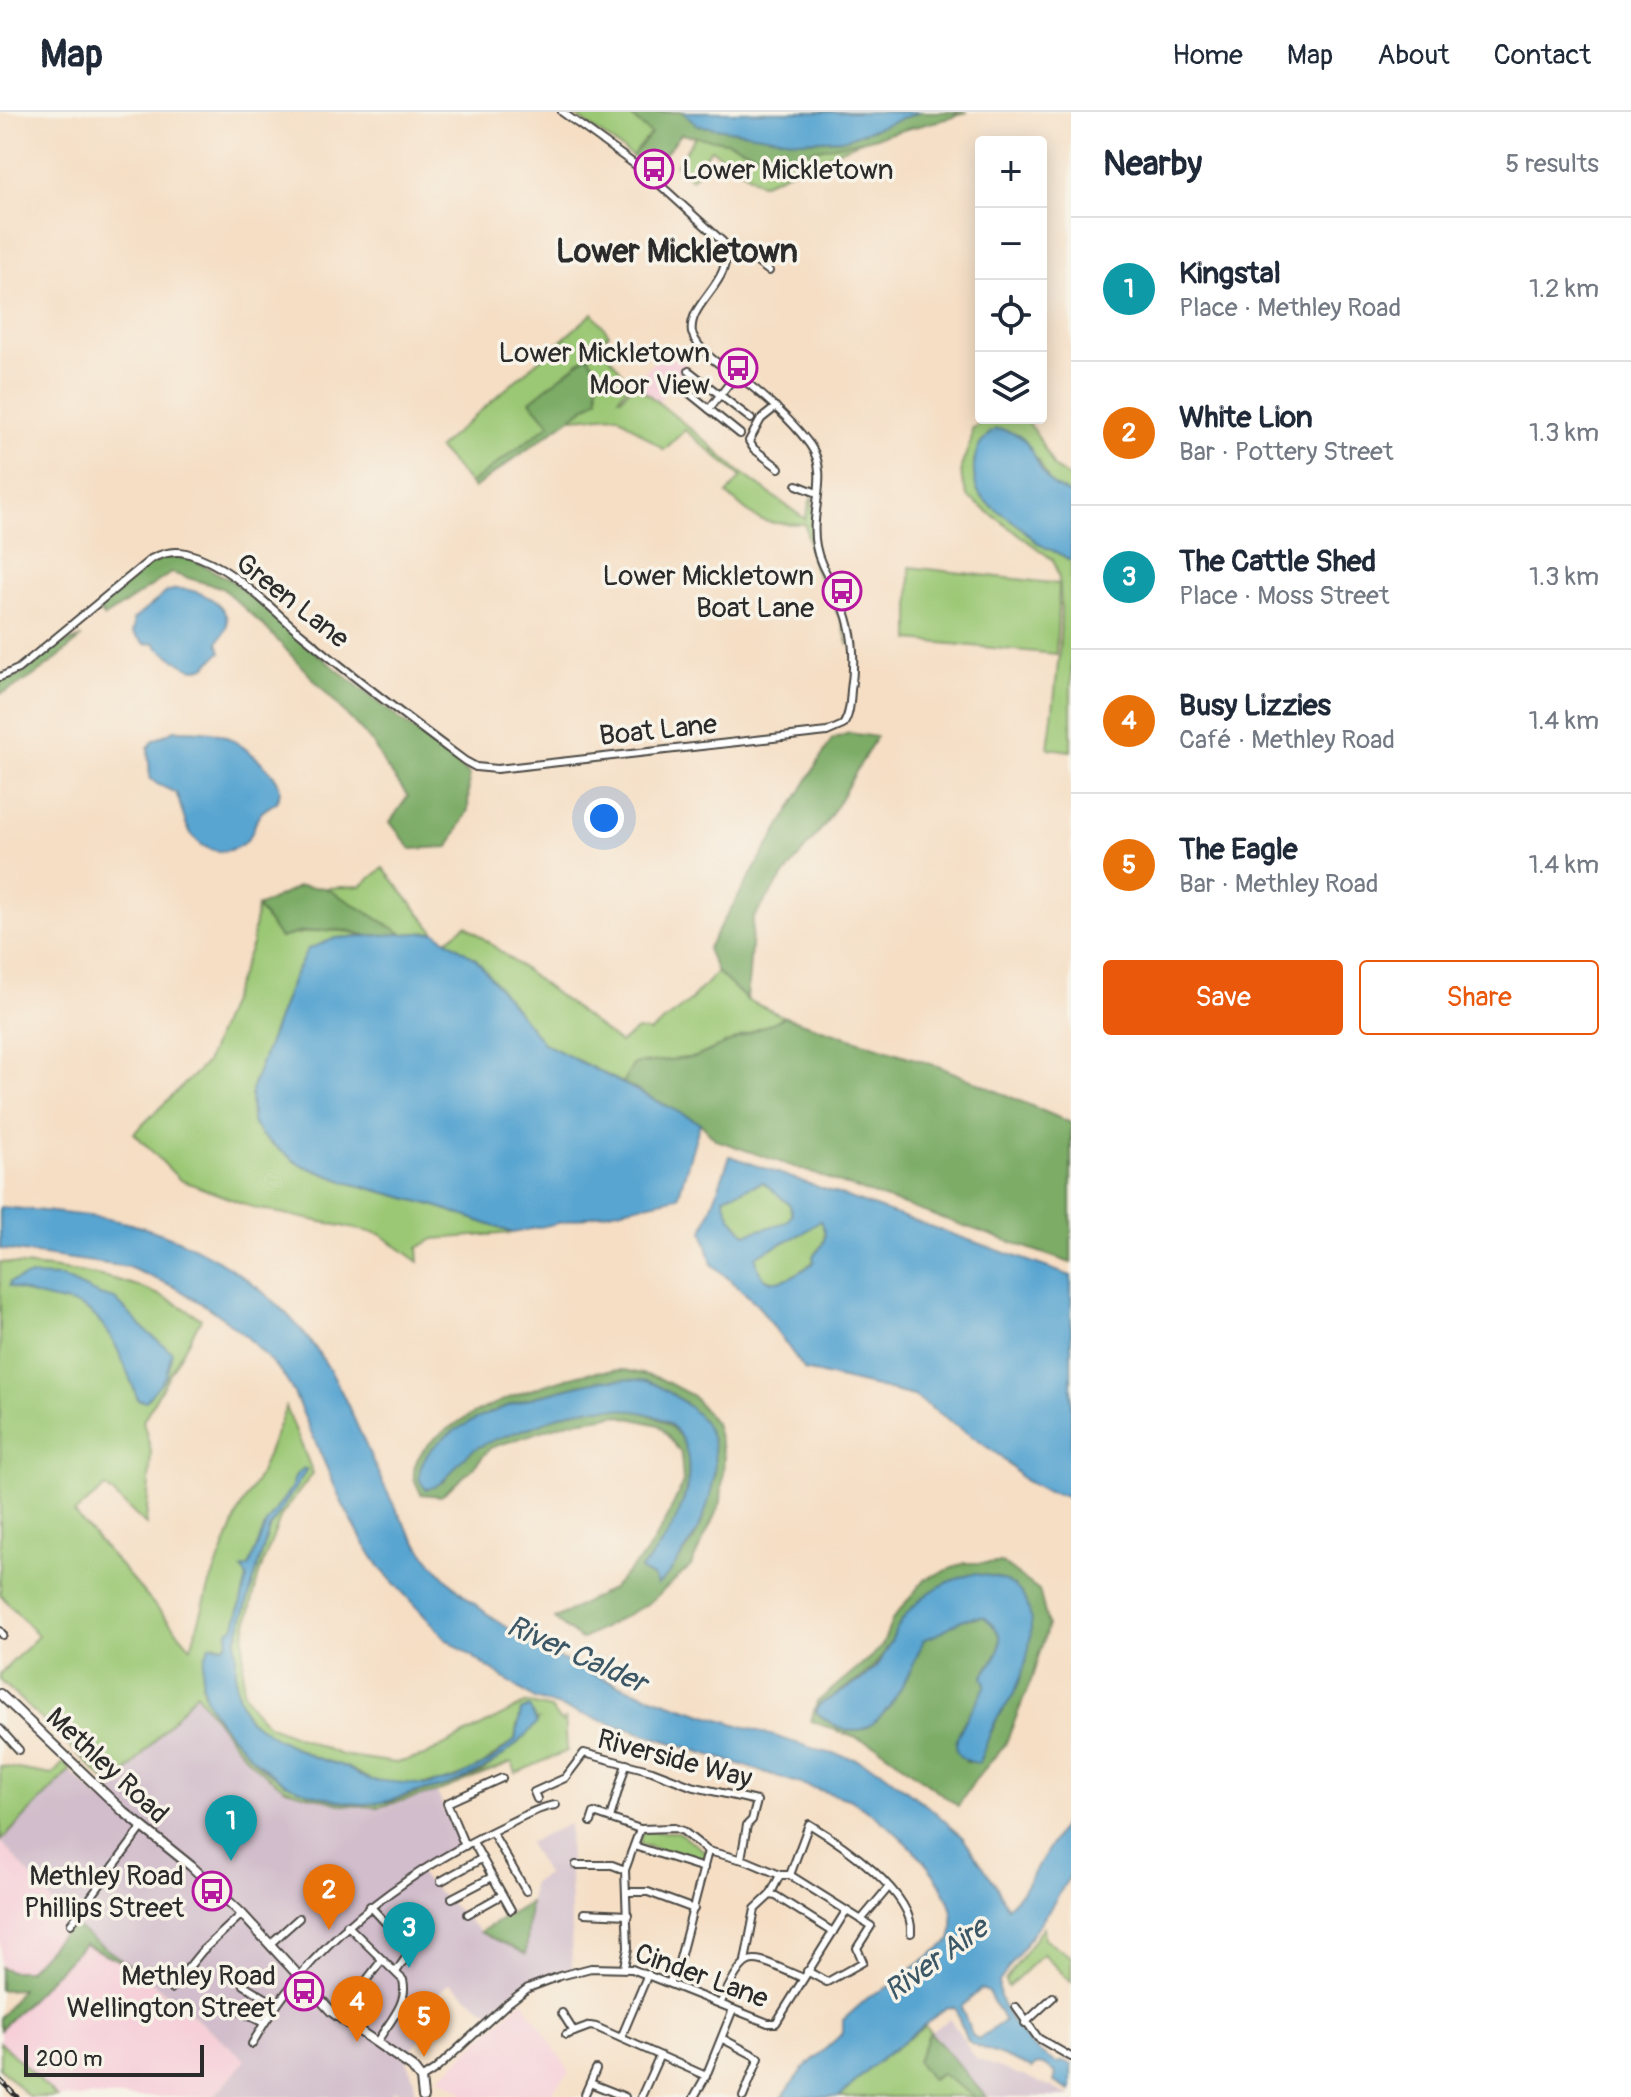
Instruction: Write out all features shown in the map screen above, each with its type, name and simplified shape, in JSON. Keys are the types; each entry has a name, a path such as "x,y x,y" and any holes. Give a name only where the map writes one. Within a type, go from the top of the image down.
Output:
{"main road":[{"name":"Methley Road","path":"0,1694 142,1828 191,1866 242,1914 338,2017 412,2067 421,2079"},
{"path":"421,2079 423,2097"}],"street":[{"path":"562,112 655,179 713,230 725,246 727,256 723,270 690,327 693,337 701,348 776,407 803,436 817,456 821,473 817,493 797,485"},
{"path":"725,246 740,250 769,271"},
{"path":"689,371 751,419"},
{"path":"709,409 736,375"},
{"path":"678,384 740,434"},
{"path":"776,407 761,419 749,441 754,449 778,468"},
{"name":"Boat Lane","path":"476,767 497,769 811,733 833,730 843,725 848,713 854,653 846,615 816,546 814,516 817,493"},
{"name":"Green Lane","path":"0,677 18,669 151,559 168,552 186,553 210,563 244,585 332,658 476,767"},
{"path":"0,1729 19,1750"},
{"name":"Riverside Way","path":"537,1799 534,1792 565,1778 584,1753 691,1786 757,1801 752,1820 747,1825 741,1859"},
{"path":"610,1818 626,1764"},
{"path":"465,1846 447,1803 502,1778"},
{"path":"252,2044 299,1977 347,1925 370,1906 465,1846 556,1805"},
{"path":"591,1822 594,1813 640,1829 674,1828 683,1831 708,1851 741,1859 780,1875 790,1875 871,1926 857,1948 863,1962 827,1982 807,1971"},
{"path":"790,1875 809,1824 843,1844 875,1870 909,1917 911,1933"},
{"path":"71,1924 142,1828"},
{"path":"624,1967 628,1948 625,1870 640,1829"},
{"path":"492,1832 526,1891"},
{"path":"473,1842 511,1910"},
{"path":"634,1846 704,1868"},
{"path":"669,1983 679,1962 708,1851"},
{"path":"441,1881 481,1859"},
{"path":"576,1865 612,1865 625,1870"},
{"path":"720,2004 736,1971 745,1961 755,1909 773,1896 780,1875"},
{"path":"452,1898 492,1877"},
{"path":"861,1920 888,1888"},
{"path":"627,1892 648,1892 694,1909"},
{"path":"468,1914 502,1895"},
{"path":"773,1896 833,1932"},
{"path":"370,1906 411,1950 396,1972"},
{"name":"Cinder Lane","path":"421,2079 528,1988 582,1970 624,1967 771,2024 776,2023 846,1911"},
{"path":"584,1913 628,1915"},
{"path":"171,1989 202,1951 242,1914"},
{"path":"271,1943 299,1918"},
{"path":"347,1925 403,1980 404,1996 377,2042"},
{"path":"745,1961 755,1958 803,1978"},
{"path":"338,2017 382,1960"},
{"path":"621,2038 648,1974"},
{"path":"244,1985 277,2005"},
{"path":"1025,2023 1053,1997"},
{"path":"227,2005 264,2023"},
{"path":"1016,2007 1038,2038 1071,2057"},
{"path":"707,2097 695,2095 723,2039 733,2009"},
{"path":"562,2013 570,2034 590,2026 596,2027 706,2076"},
{"path":"723,2039 759,2058 743,2097"},
{"path":"641,2097 659,2057"},
{"path":"585,2094 596,2069"},
{"path":"590,2083 625,2097"}],"shaded area":[{"path":"666,349 686,364 658,402 634,383"},
{"path":"196,1692 235,1745 378,1807 437,1792 460,1846 416,1871 484,1935 525,1953 532,1884 546,1874 528,1843 569,1824 572,1970 524,1984 489,2012 450,1983 426,2006 443,2028 417,2042 406,2057 414,2080 414,2097 393,2090 389,2097 213,2097 246,2060 163,1991 71,1924 1,1841 70,1771 103,1801"},
{"path":"0,1840 71,1924 28,1971 10,1971 0,1967"},
{"path":"84,1944 132,1967 246,2060 212,2097 57,2097 0,2042 0,2030"},
{"path":"523,2000 570,2072 551,2092 559,2097 461,2097 463,2092 439,2078"},
{"path":"950,2019 976,2059 1050,2086 1071,2097 986,2097 930,2032"}],"green space":[{"path":"570,112 627,112 651,134 632,156"},
{"path":"627,112 683,112 697,125 798,141 846,139 920,112 958,112 953,117 865,140 768,159 731,143 681,134 651,171 632,156 651,134"},
{"path":"651,112 968,112 875,135 761,184 711,149 697,165 700,170 691,179 676,165 696,136"},
{"path":"593,313 609,334 599,342 630,383 619,397 634,383 713,447 713,452 715,450 805,519 812,495 814,549 843,620 849,646 841,620 814,568 805,524 769,522 747,512 727,494 741,477 685,430 664,450 617,415 571,418 598,398 550,424 470,484 438,448"},
{"path":"588,355 597,370 598,398 474,488 470,484 550,424 530,401"},
{"path":"979,424 1029,424 1054,467 1071,479 1071,495 1050,483 1038,459 974,460 976,484 983,498 1038,543 1071,561 1071,751 1048,748 1061,622 1058,575 1053,560 968,497 961,467 972,429"},
{"path":"167,556 191,559 231,580 306,645 469,774 468,810 449,847 411,849 390,822 408,796 372,742 266,628 222,588 171,573 105,617 97,608 146,567"},
{"path":"910,567 1059,584 1056,654 910,640"},
{"path":"82,637 33,676 0,694 0,680 19,676 60,645"},
{"path":"849,733 876,737 827,822 753,919 747,1000 717,972 707,949 832,739"},
{"path":"383,868 435,932 403,934 326,888 361,886"},
{"path":"300,886 326,888 403,934 368,936 351,931 327,930 280,938 257,907"},
{"path":"257,907 280,938 324,931 346,931 368,936 336,938 293,978 251,1091 252,1122 263,1137 299,1164 349,1183 436,1206 513,1233 434,1239 418,1248 419,1262 380,1234 255,1208 180,1180 134,1133 206,1063 252,944"},
{"path":"466,925 620,1043 637,1030 650,1032 689,1002 717,972 747,1000 785,1017 696,1057 634,1064 623,1083 543,1043 476,959 447,940"},
{"path":"785,1017 943,1068 1071,1123 1071,1263 716,1140 700,1123 623,1083 634,1064 696,1057"},
{"path":"763,1182 790,1205 792,1215 787,1222 746,1234 732,1217 723,1197"},
{"path":"820,1220 824,1239 813,1256 814,1261 779,1281 764,1277 755,1256 803,1233"},
{"path":"0,1262 80,1272 129,1283 177,1304 201,1319 143,1421 151,1451 146,1525 106,1487 74,1513 191,1647 211,1581 286,1407 313,1473 281,1516 259,1574 244,1636 243,1689 252,1707 268,1725 341,1755 396,1763 424,1756 526,1703 551,1709 561,1722 565,1719 567,1751 516,1773 512,1762 437,1792 378,1807 344,1805 286,1789 258,1769 235,1745 196,1693 113,1788 0,1680 0,1674 38,1636 0,1594","holes":["306,1470 269,1529 236,1641 236,1689 247,1718 264,1732 313,1757 346,1767 371,1780 412,1785 442,1782 474,1771 515,1740 517,1725 538,1720 522,1739 481,1772 389,1802 347,1803 287,1784 261,1768 227,1730 203,1692 202,1681 214,1644 224,1646 228,1641 228,1631 235,1626 247,1578 242,1569 249,1567 266,1524 291,1488 296,1475"]},
{"path":"624,1370 659,1378 693,1396 715,1423 724,1456 721,1502 691,1566 649,1603 581,1640 554,1619 611,1589 645,1555 667,1519 683,1482 681,1453 659,1425 616,1415 569,1422 490,1448 471,1470 441,1496 421,1494 414,1477 418,1458 433,1440 484,1409 568,1378","holes":["603,1380 647,1381 685,1403 711,1438 715,1475 702,1522 693,1541 681,1557 654,1578 640,1570 674,1528 683,1502 688,1471 686,1450 678,1434 664,1422 647,1414 626,1409 573,1410 477,1447 458,1462 444,1482 420,1469 432,1451 450,1435 500,1409"]},
{"path":"965,1563 1002,1563 1039,1590 1048,1625 1032,1678 1005,1745 975,1780 958,1806 877,1746 811,1721 817,1702 881,1648 893,1618 925,1579","holes":["1021,1593 1030,1620 1028,1651 1017,1688 997,1719 978,1762 966,1762 960,1730 986,1684 983,1676 1000,1646 998,1633 984,1617 964,1619 924,1639 894,1700 870,1725 857,1731 842,1729 816,1712 819,1705 856,1682 874,1666 897,1629"]},
{"path":"64,1762 70,1771 1,1841 0,1766 52,1775"},
{"path":"642,1832 678,1832 706,1852 699,1861 639,1844"},
{"path":"530,1903 526,1954 480,1932"},
{"path":"71,1924 132,1967 84,1944 0,2030 0,2018 21,1989 0,1990 0,1967 10,1971 28,1971"},
{"path":"1043,1927 1044,1938 1071,1957 1071,1982 1043,1954 1008,1987 1005,1981"},
{"path":"925,2026 930,2032 917,2061 931,2080 941,2074 975,2097 839,2097 876,2063"},
{"path":"930,2032 986,2097 975,2097 941,2074 931,2080 917,2061"},
{"path":"0,2042 57,2097 29,2097 0,2068"}],"water":[{"path":"683,112 920,112 846,139 798,141 697,125"},
{"path":"996,429 1009,431 1025,441 1049,481 1071,495 1071,561 1038,543 979,494 974,477 976,454 984,440"},
{"path":"176,589 209,598 226,616 226,629 218,642 221,652 200,669 182,664 155,643 145,644 132,632 133,620 167,592"},
{"path":"174,730 197,730 226,737 255,757 278,782 277,802 261,813 250,837 233,849 218,851 198,841 189,830 176,793 150,778 148,748 154,740"},
{"path":"435,932 476,959 543,1043 700,1123 678,1197 513,1233 436,1206 349,1183 299,1164 263,1137 252,1122 251,1091 293,978 308,949 336,938"},
{"path":"730,1156 1071,1276 1071,1498 1045,1491 1024,1480 1000,1456 914,1396 805,1370 757,1304 712,1264 703,1231","holes":["763,1182 790,1205 792,1215 787,1222 746,1234 732,1218 724,1197","820,1221 824,1239 813,1256 814,1262 797,1274 778,1281 763,1277 756,1256"]},
{"name":"River Calder","path":"0,1207 68,1213 144,1228 212,1257 244,1277 299,1327 321,1357 340,1389 385,1488 411,1535 446,1578 485,1612 528,1641 622,1686 722,1720 855,1759 880,1770 963,1838 996,1885 1007,1907 1022,1892 1071,1812 1071,1874 999,1982 1003,2005 1026,2040 1047,2058 1071,2065 1071,2091 1054,2082 1056,2073 1044,2065 1037,2064 1032,2068 972,2044 966,2038 955,2008 947,2007 876,2063 839,2097 782,2097 802,2070 843,2033 843,2020 871,1995 899,1982 951,1940 953,1920 948,1900 937,1879 905,1841 851,1800 535,1699 445,1638 382,1570 343,1505 294,1393 282,1373 247,1337 175,1287 128,1267 0,1249","holes":["981,1989 988,1992 1004,2021 978,2039 972,2035 961,2007"]},
{"path":"28,1276 61,1277 115,1299 172,1352 166,1376 146,1401 138,1400 117,1348 92,1314 77,1305 9,1286 10,1282"},
{"path":"603,1380 641,1380 659,1386 697,1414 711,1438 714,1472 707,1508 692,1540 657,1585 654,1578 640,1570 675,1522 684,1499 689,1470 687,1454 677,1431 652,1415 599,1408 577,1410 497,1438 475,1449 433,1487 426,1489 420,1479 421,1467 431,1450 449,1434 473,1421 529,1399"},
{"path":"304,1468 304,1474 269,1529 236,1641 236,1689 247,1718 277,1739 313,1757 346,1767 360,1776 371,1780 427,1785 457,1778 492,1760 515,1740 521,1711 529,1707 537,1723 508,1752 486,1767 448,1785 384,1802 352,1803 321,1796 299,1789 274,1775 237,1742 208,1703 202,1675 210,1645 224,1646 228,1641 228,1631 235,1626 247,1578 242,1569 249,1567 266,1524 291,1488 296,1475"},
{"path":"973,1574 996,1577 1020,1592 1027,1604 1031,1633 1020,1679 995,1722 979,1763 964,1759 957,1752 957,1742 960,1730 982,1694 986,1684 983,1677 1000,1646 998,1633 984,1617 965,1619 924,1639 894,1700 870,1725 857,1731 842,1729 816,1712 819,1705 875,1668 903,1619 928,1593 950,1581"}],"railway":[{"path":"0,2080 17,2097"}],"place":[{"name":"Lower Mickletown","path":"654,169"},
{"name":"Lower Mickletown Moor View","path":"738,368"},
{"name":"Lower Mickletown Boat Lane","path":"842,591"},
{"name":"Kingstal","path":"231,1861"},
{"name":"Methley Road Phillips Street","path":"212,1891"},
{"name":"White Lion","path":"329,1930"},
{"name":"The Cattle Shed","path":"409,1968"},
{"name":"Methley Road Wellington Street","path":"304,1991"},
{"name":"Busy Lizzies","path":"357,2042"},
{"name":"The Eagle","path":"424,2057"}],"district":[{"name":"Lower Mickletown","path":"677,251"}],"water label":[{"name":"River Aire","path":"936,1959"}]}
